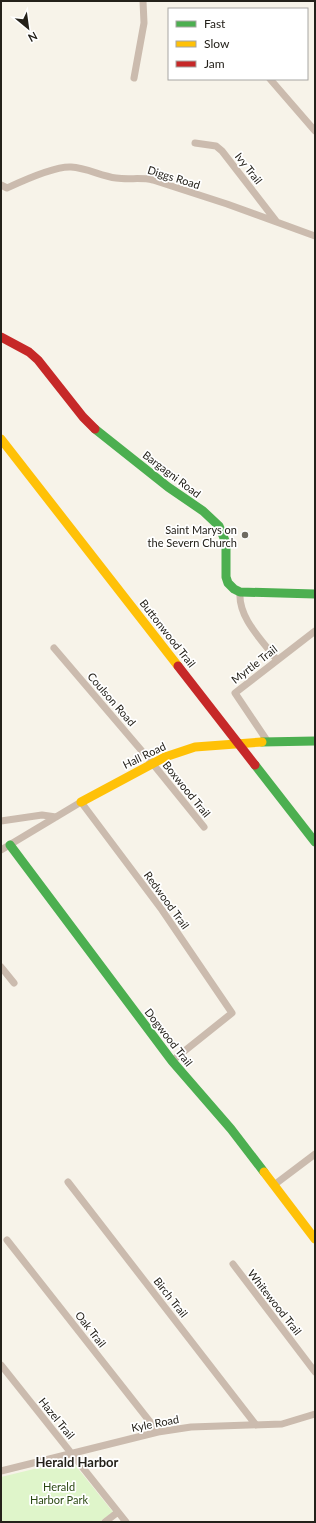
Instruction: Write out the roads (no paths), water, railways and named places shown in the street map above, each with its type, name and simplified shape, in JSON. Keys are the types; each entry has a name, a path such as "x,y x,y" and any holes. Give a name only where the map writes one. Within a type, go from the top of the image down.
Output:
{"street":[{"path":"134,78 144,23 143,1"},
{"path":"271,80 315,131"},
{"name":"Ivy Trail","path":"195,143 216,146 222,151 276,221"},
{"name":"Diggs Road","path":"1,185 7,188 50,171 71,167 116,178 143,178 276,221 315,236"},
{"name":"Bargagni Road","path":"1,337 30,352 90,425 220,526 226,543 226,577 228,583 240,592"},
{"name":"Buttonwood Trail","path":"1,439 315,842"},
{"path":"277,660 247,620 240,601 240,592 315,594"},
{"name":"Myrtle Trail","path":"268,742 235,693 315,631"},
{"name":"Coulson Road","path":"54,648 153,764"},
{"name":"Hall Road","path":"1,850 81,802 177,753 195,747 238,743 315,741"},
{"name":"Boxwood Trail","path":"153,764 204,827"},
{"name":"Redwood Trail","path":"81,802 162,910 232,1013 172,1061"},
{"path":"1,821 42,815 56,817"},
{"name":"Dogwood Trail","path":"10,845 172,1061 231,1129 315,1239"},
{"path":"1,967 14,983"},
{"path":"274,1185 315,1154"},
{"name":"Birch Trail","path":"68,1182 256,1425"},
{"name":"Oak Trail","path":"7,1240 158,1432"},
{"name":"Whitewood Trail","path":"233,1264 315,1372"},
{"name":"Hazel Trail","path":"1,1365 126,1522"},
{"name":"Kyle Road","path":"1,1471 59,1458 72,1453 158,1432 191,1427 282,1424 315,1414"},
{"path":"105,1522 118,1512"}],"place":[{"name":"Saint Marys on the Severn Church","path":"245,535"}],"district":[{"name":"Herald Harbor","path":"77,1462"}],"park label":[{"name":"Herald Harbor Park","path":"59,1492"}]}
